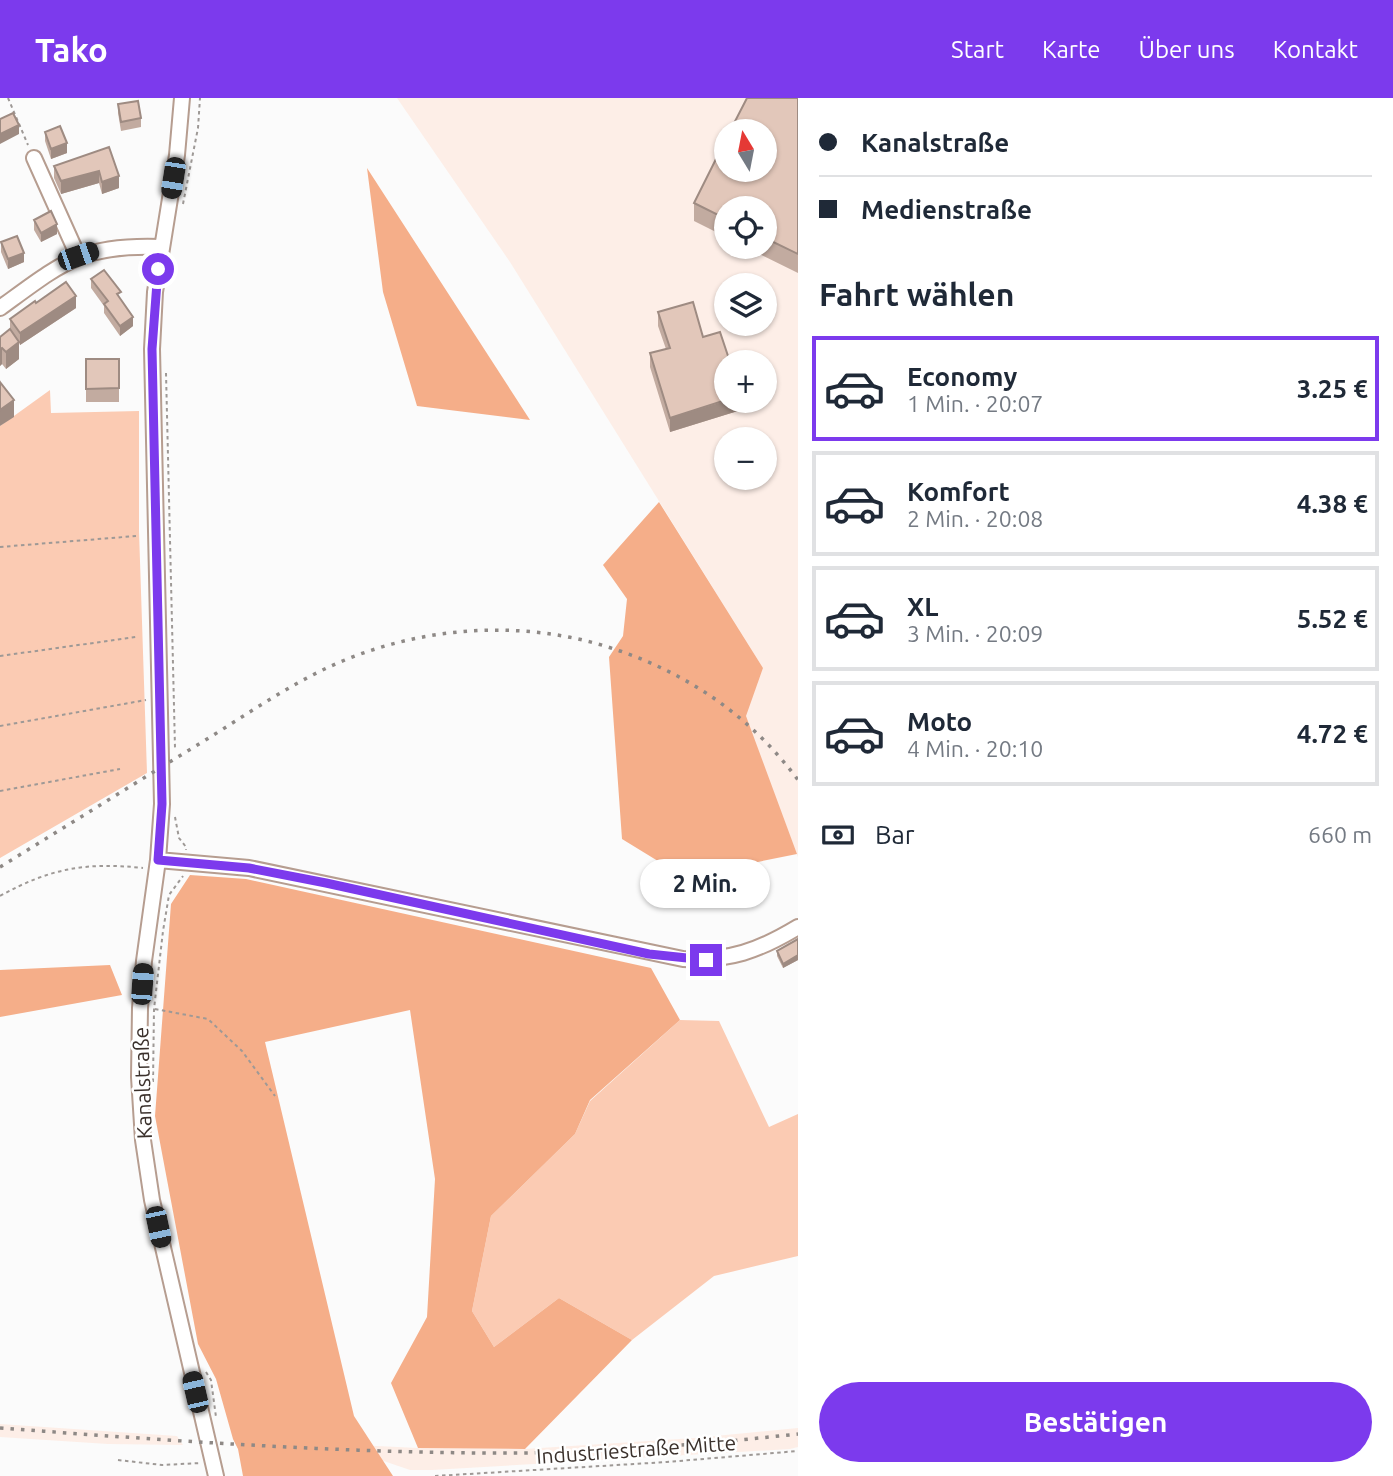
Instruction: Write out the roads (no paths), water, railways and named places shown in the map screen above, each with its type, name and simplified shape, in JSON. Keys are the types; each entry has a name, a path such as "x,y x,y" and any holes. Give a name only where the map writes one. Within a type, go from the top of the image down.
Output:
{"street":[{"name":"Kanalstraße","path":"182,98 177,155 155,300 152,349 167,696 158,865 144,961 147,1008 140,1104 152,1200 214,1469"},
{"path":"34,158 78,256"},
{"path":"0,308 52,270 78,256 112,247 162,247"},
{"path":"158,865 184,869 249,868 683,959 733,957 756,950 798,927"}],"railway":[{"path":"0,867 296,684 365,652 437,635 511,630 548,634 585,640 646,661 696,687 741,719 798,780"},
{"path":"0,1428 304,1448 486,1453 642,1448 798,1434"}]}
